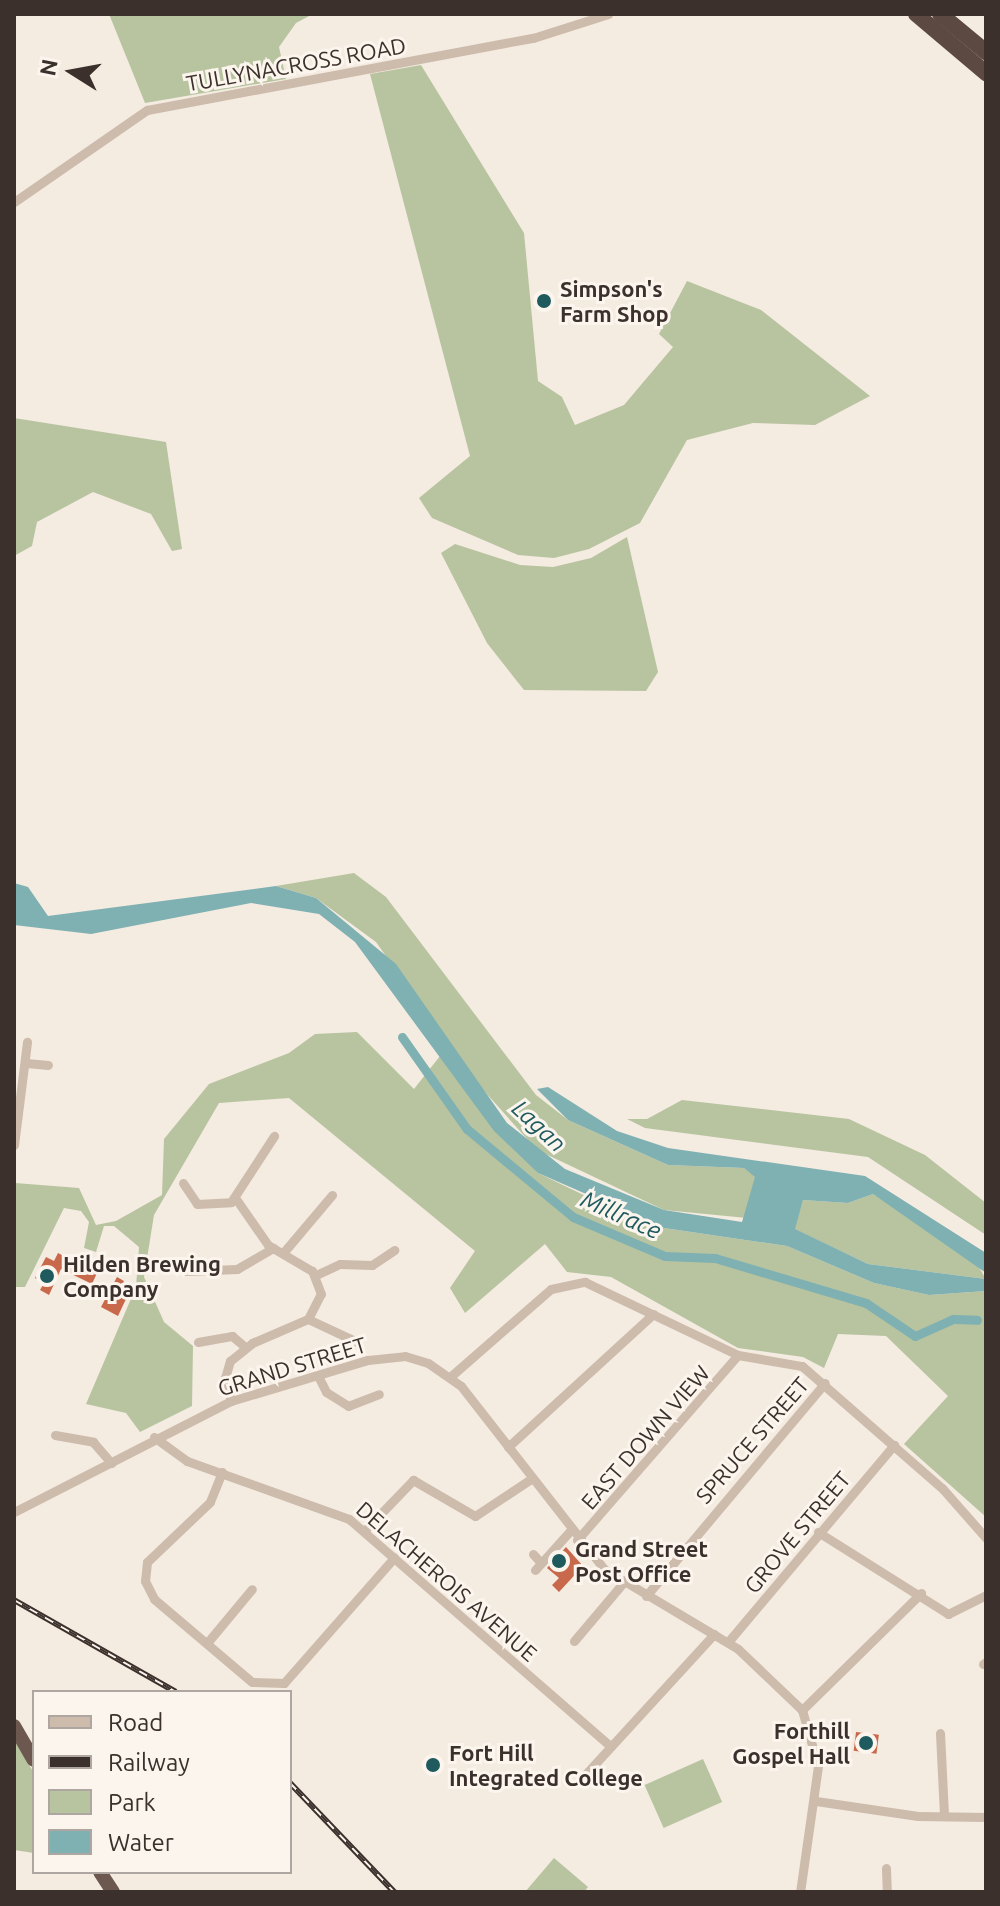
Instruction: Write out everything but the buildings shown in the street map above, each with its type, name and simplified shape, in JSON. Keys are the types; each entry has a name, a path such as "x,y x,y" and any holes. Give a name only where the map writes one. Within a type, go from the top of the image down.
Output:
{"highway":[{"path":"916,14 986,73"},
{"path":"940,14 986,52"},
{"path":"14,1726 32,1757"},
{"path":"101,1874 113,1892"}],"street":[{"name":"TULLYNACROSS ROAD","path":"14,202 147,110 517,41 608,14"},
{"path":"14,1145 27,1042"},
{"path":"26,1063 48,1065"},
{"path":"183,1183 203,1206 236,1199 274,1136"},
{"path":"186,1271 237,1269 278,1250 332,1195"},
{"path":"231,1401 225,1372 245,1347 308,1319 321,1300 316,1275 278,1250 236,1199"},
{"path":"316,1275 340,1264 372,1265 394,1250"},
{"path":"450,1377 560,1285 585,1282 738,1355 793,1362 825,1383 894,1445 986,1538"},
{"path":"508,1447 653,1314"},
{"path":"308,1319 357,1342"},
{"path":"198,1342 232,1336 245,1347"},
{"name":"EAST DOWN VIEW","path":"577,1540 738,1355"},
{"name":"GRAND STREET","path":"14,1512 111,1463 154,1437 231,1401 318,1376 405,1356 450,1377 508,1447 577,1540 623,1583 728,1642 802,1710"},
{"path":"318,1376 348,1406 379,1394"},
{"name":"SPRUCE STREET","path":"646,1596 825,1383"},
{"path":"55,1435 97,1444 111,1463"},
{"name":"DELACHEROIS AVENUE","path":"154,1437 178,1457 327,1505 364,1531 611,1747"},
{"name":"GROVE STREET","path":"728,1642 894,1445"},
{"path":"222,1472 210,1502 152,1555 144,1572 154,1599 252,1682 284,1683 394,1558"},
{"path":"364,1531 413,1480 475,1516 531,1479"},
{"path":"533,1554 538,1566 570,1531"},
{"path":"818,1532 955,1615 986,1595"},
{"path":"574,1641 623,1583"},
{"path":"207,1643 252,1589"},
{"path":"800,1892 816,1801 816,1743 802,1710 921,1593"},
{"path":"583,1777 714,1634"},
{"path":"940,1733 944,1816"},
{"path":"816,1801 944,1816 986,1817"},
{"path":"886,1868 887,1892"}],"green space":[{"path":"109,14 313,14 296,23 279,47 286,79 145,103"},
{"path":"421,65 524,233 538,381 562,397 575,425 624,405 673,347 659,334 687,281 761,310 870,396 815,425 753,423 687,440 640,523 589,549 554,558 518,555 432,518 419,498 470,456 370,74"},
{"path":"14,418 166,442 182,549 172,551 151,514 93,492 37,522 32,546 14,556"},
{"path":"627,537 658,672 646,691 524,690 487,643 441,553 455,544 520,565 553,567 591,558"},
{"path":"354,873 386,897 536,1095 568,1120 668,1165 744,1168 756,1176 747,1218 664,1210 537,1150 468,1073 376,942 316,898 276,886"},
{"path":"357,1032 414,1089 440,1056 538,1173 594,1200 664,1228 787,1246 874,1283 929,1295 986,1291 986,1517 904,1444 948,1396 886,1336 838,1334 824,1368 803,1357 738,1348 611,1277 567,1272 545,1244 465,1313 450,1288 475,1251 289,1098 219,1103 154,1215 144,1277 164,1322 193,1346 192,1406 140,1432 126,1413 86,1404 136,1287 139,1247 114,1226 104,1226 96,1252 84,1248 89,1222 81,1211 64,1208 25,1287 14,1287 15,1183 79,1188 96,1225 116,1221 162,1195 164,1139 209,1084 289,1053 315,1034"},
{"path":"682,1100 849,1119 925,1155 986,1203 986,1235 868,1157 645,1128 627,1119 647,1119"},
{"path":"873,1194 974,1259 986,1279 868,1264 794,1229 803,1200 848,1203"},
{"path":"14,1740 32,1770 32,1853 14,1850"},
{"path":"703,1759 722,1802 664,1828 645,1785"},
{"path":"554,1858 588,1887 584,1892 525,1892"}],"water":[{"name":"Lagan","path":"14,883 28,887 48,916 276,886 316,898 396,964 507,1123 565,1169 664,1210 742,1222 755,1177 744,1168 668,1165 568,1120 537,1089 548,1087 617,1131 668,1148 865,1176 986,1253 986,1273 873,1194 848,1203 803,1200 795,1229 868,1264 986,1279 986,1291 929,1295 874,1283 787,1246 664,1228 538,1173 494,1131 355,942 319,914 251,903 91,934 14,925"}],"waterway":[{"name":"Millrace","path":"402,1037 467,1129 573,1217 665,1256 715,1258 866,1303 915,1336 953,1319 977,1320"}],"railway":[{"path":"14,1600 172,1690"},
{"path":"292,1785 394,1892"}],"place":[{"name":"Simpson's Farm Shop","path":"544,301"},
{"name":"Hilden Brewing Company","path":"47,1276"},
{"name":"Grand Street Post Office","path":"559,1561"},
{"name":"Forthill Gospel Hall","path":"866,1743"},
{"name":"Fort Hill Integrated College","path":"433,1765"}]}
